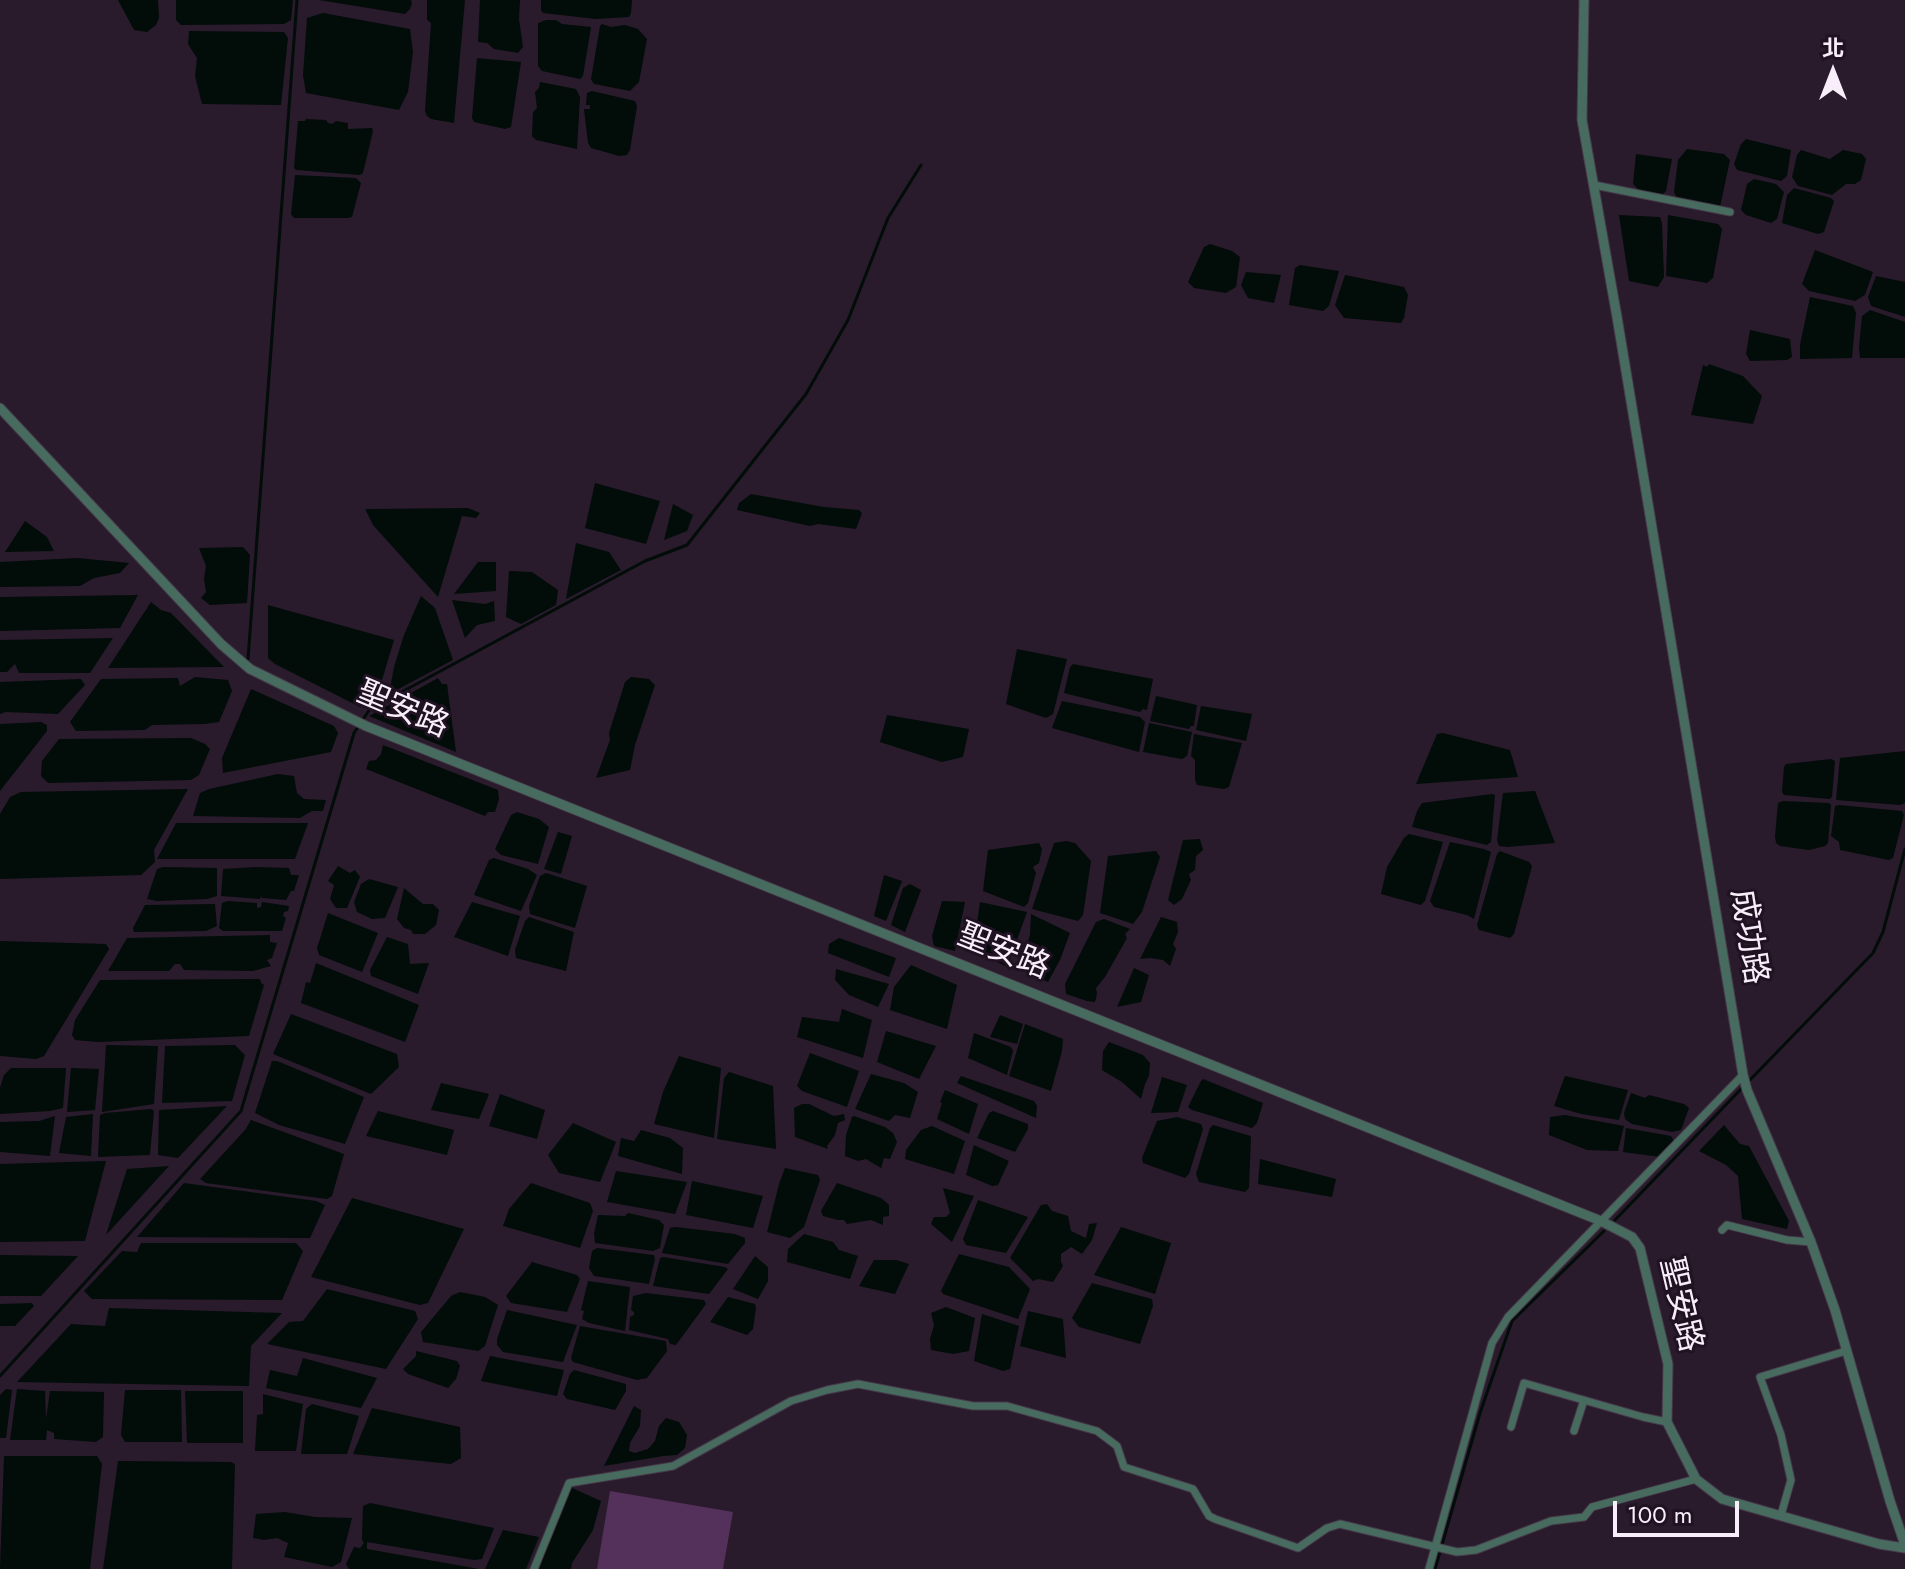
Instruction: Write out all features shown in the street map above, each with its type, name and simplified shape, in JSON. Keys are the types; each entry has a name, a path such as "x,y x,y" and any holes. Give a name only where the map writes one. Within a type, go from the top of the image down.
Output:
{"street":[{"name":"成功路","path":"1584,0 1582,120 1745,1081 1811,1242 1835,1310 1905,1547"},
{"path":"1594,185 1730,212"},
{"name":"聖安路","path":"0,408 221,644 250,669 366,726 1601,1221 1632,1237 1640,1248 1668,1364 1667,1422 1696,1479 1722,1499 1879,1544 1905,1547"},
{"path":"1429,1569 1439,1548 1492,1343 1508,1317 1601,1221 1745,1081"},
{"path":"1722,1230 1727,1225 1787,1240 1811,1242"},
{"path":"1781,1515 1791,1480 1781,1435 1760,1377 1846,1351"},
{"path":"1511,1427 1524,1383 1667,1422"},
{"path":"534,1569 569,1483 673,1466 791,1401 858,1384 973,1406 1007,1406 1097,1431 1117,1446 1124,1467 1193,1489 1209,1516 1298,1548 1327,1528 1340,1524 1457,1552 1476,1550 1551,1521 1584,1517 1592,1507 1696,1479"},
{"path":"1574,1431 1584,1400"}],"shaded area":[{"path":"118,0 158,0 159,18 156,25 147,32 134,30"},
{"path":"176,0 293,0 291,20 284,24 181,25 176,20"},
{"path":"319,0 411,0 412,3 405,14"},
{"path":"427,0 465,0 454,123 431,119 425,111 431,23 427,20"},
{"path":"480,0 520,0 523,47 518,53 494,49 487,43 478,42"},
{"path":"541,0 632,0 629,17 596,19 543,13"},
{"path":"323,13 410,29 413,52 408,92 399,110 306,93 303,75 307,18"},
{"path":"546,20 591,27 580,79 542,71 538,66 538,23"},
{"path":"602,24 638,29 647,39 639,82 630,91 594,84 591,79"},
{"path":"189,31 284,32 288,38 281,105 202,104 195,76 197,58 188,44"},
{"path":"477,58 521,62 511,127 505,129 474,122 472,118"},
{"path":"540,82 576,89 580,97 577,149 536,140 532,136 533,112 537,108 535,92"},
{"path":"592,91 635,101 637,106 627,155 619,156 591,148 588,143 584,109 590,109 590,105 586,105 587,93"},
{"path":"326,120 332,124 336,121 348,123 348,129 372,128 363,173 296,170 298,121"},
{"path":"1746,139 1791,150 1787,176 1781,181 1737,170 1734,164"},
{"path":"1687,149 1724,154 1730,160 1720,207 1677,198 1674,192 1678,160"},
{"path":"1801,150 1830,159 1843,150 1862,154 1866,159 1861,180 1846,184 1832,195 1798,186 1792,177"},
{"path":"1636,154 1672,159 1663,194 1640,191 1633,184"},
{"path":"295,175 356,178 361,183 352,217 294,218 291,214"},
{"path":"1754,179 1776,184 1784,192 1777,219 1771,223 1746,215 1741,210 1747,184"},
{"path":"1794,188 1834,201 1824,232 1818,234 1782,223 1787,195"},
{"path":"1619,215 1660,217 1664,277 1658,287 1629,281"},
{"path":"1668,215 1718,224 1722,229 1713,278 1707,283 1666,276"},
{"path":"1210,244 1240,257 1236,287 1226,293 1194,288 1188,282 1204,247"},
{"path":"1815,250 1873,272 1865,295 1855,301 1809,291 1802,284"},
{"path":"1300,265 1339,271 1329,306 1323,311 1289,305 1295,268"},
{"path":"1246,272 1281,275 1274,303 1248,298 1241,285"},
{"path":"1345,275 1404,287 1408,295 1401,323 1344,318 1335,305"},
{"path":"1876,276 1905,282 1905,317 1871,306 1868,297"},
{"path":"1810,297 1853,306 1856,313 1852,358 1800,359"},
{"path":"1870,310 1905,322 1905,358 1860,358 1862,316"},
{"path":"1750,330 1790,339 1792,357 1787,360 1750,361 1746,354"},
{"path":"1709,364 1743,376 1762,396 1753,424 1691,415 1703,365 1707,367"},
{"path":"595,483 660,501 646,544 585,528"},
{"path":"751,494 859,510 862,513 856,529 818,524 810,526 737,510 739,503"},
{"path":"673,504 693,515 687,531 664,540"},
{"path":"468,508 480,513 476,518 462,516 438,597 373,525 365,509"},
{"path":"25,521 47,537 54,551 5,552"},
{"path":"576,543 609,552 621,570 566,599"},
{"path":"243,547 250,555 247,603 210,605 201,598 206,592 206,566 199,548"},
{"path":"78,558 129,563 120,573 94,578 80,586 0,587 0,562"},
{"path":"478,562 496,562 496,591 454,594"},
{"path":"509,571 532,572 558,590 556,605 521,624 506,617"},
{"path":"138,595 120,628 0,631 0,597"},
{"path":"421,596 435,608 453,660 389,694 404,635"},
{"path":"452,600 485,604 494,601 495,621 477,625 465,638"},
{"path":"151,602 171,613 224,667 108,668"},
{"path":"268,605 394,640 376,700 360,707 268,658"},
{"path":"113,638 90,673 19,673 15,664 7,672 0,672 0,640"},
{"path":"1017,649 1067,659 1053,714 1046,718 1006,704"},
{"path":"1073,664 1153,679 1147,710 1140,712 1064,693"},
{"path":"195,677 228,680 232,691 219,722 152,725 145,730 76,731 70,722 101,679 178,678 180,686"},
{"path":"631,677 649,679 655,685 630,770 596,778 610,740 609,733 625,682"},
{"path":"438,678 442,684 447,684 456,752 369,716"},
{"path":"81,679 85,685 58,714 0,714 0,682"},
{"path":"251,689 334,726 338,733 331,752 223,773 222,758"},
{"path":"1156,696 1197,705 1194,726 1189,729 1150,721"},
{"path":"1062,701 1140,717 1145,722 1139,752 1052,728"},
{"path":"1201,706 1252,714 1246,741 1196,730"},
{"path":"887,715 969,729 963,757 942,762 880,742"},
{"path":"41,722 47,725 47,731 0,791 0,724"},
{"path":"1149,723 1192,732 1187,756 1182,759 1143,752"},
{"path":"1194,734 1242,743 1229,787 1197,785 1195,760 1191,756"},
{"path":"1437,734 1510,750 1518,777 1416,784"},
{"path":"191,738 210,749 199,775 191,780 48,783 41,776 42,761 59,739"},
{"path":"383,745 498,790 495,812 488,812 485,816 366,769 369,761 376,760 381,754"},
{"path":"1905,751 1905,803 1836,800 1840,758"},
{"path":"1835,761 1830,799 1784,795 1786,764"},
{"path":"278,774 294,776 297,793 304,799 326,800 323,811 312,811 300,818 193,816 200,793"},
{"path":"188,789 154,850 155,862 141,875 0,879 0,814 10,797 21,792"},
{"path":"1535,791 1555,843 1499,846 1497,840 1503,793"},
{"path":"1495,795 1491,842 1487,845 1412,827 1422,803"},
{"path":"1778,803 1831,805 1828,843 1825,846 1809,850 1776,843"},
{"path":"1835,806 1902,811 1904,815 1893,858 1889,860 1840,850 1839,842 1831,836"},
{"path":"517,812 539,819 549,827 538,864 501,855 495,849 511,815"},
{"path":"176,823 308,823 295,859 157,859"},
{"path":"558,832 572,836 561,874 544,869"},
{"path":"1409,834 1443,842 1425,901 1421,905 1381,894 1387,867"},
{"path":"1200,839 1203,850 1196,856 1195,870 1189,874 1191,880 1182,899 1174,905 1168,900 1183,840"},
{"path":"1450,842 1491,852 1474,919 1434,907 1430,901"},
{"path":"1039,843 1042,849 1039,863 1033,867 1036,873 1028,903 1024,907 983,891 988,850"},
{"path":"1054,843 1075,843 1091,861 1083,915 1078,921 1032,909"},
{"path":"1156,851 1160,857 1142,912 1133,924 1100,913 1108,856"},
{"path":"1500,851 1532,866 1514,934 1510,938 1479,930 1477,925"},
{"path":"494,858 537,875 521,911 474,895 489,860"},
{"path":"338,866 350,873 355,870 360,877 347,908 336,908 330,899 334,885 328,881"},
{"path":"217,868 217,896 207,899 147,899 157,869"},
{"path":"289,868 291,875 299,875 294,891 286,900 261,896 260,899 221,896 223,869"},
{"path":"546,873 587,886 575,928 530,914 529,906 540,876"},
{"path":"884,875 902,881 886,921 874,916"},
{"path":"369,879 398,887 385,918 372,919 357,912 354,902 361,884"},
{"path":"910,884 921,890 905,932 891,925 903,888"},
{"path":"404,888 423,904 433,904 439,910 436,925 425,934 413,934 397,919"},
{"path":"942,901 965,902 955,951 934,946 932,936"},
{"path":"262,902 289,906 288,911 284,912 286,918 282,931 223,931 219,928 222,903 257,903 257,908 261,907"},
{"path":"472,902 520,916 508,956 454,937"},
{"path":"980,902 1027,912 1007,967 973,950"},
{"path":"215,904 217,926 206,931 134,932 133,928 145,905"},
{"path":"328,913 378,933 362,972 319,955 317,948"},
{"path":"1031,914 1070,933 1048,982 1019,969 1030,935"},
{"path":"529,917 574,932 566,971 516,958 515,950"},
{"path":"1161,917 1177,922 1178,932 1173,944 1176,949 1170,966 1163,960 1140,959"},
{"path":"1104,919 1130,929 1096,988 1095,1002 1066,994 1065,984 1096,922"},
{"path":"270,935 270,942 277,943 272,958 267,960 271,966 253,971 184,970 180,964 175,964 169,971 108,971 127,938"},
{"path":"387,937 408,944 410,964 429,963 418,994 371,976 370,970"},
{"path":"839,938 896,958 889,977 828,953 829,944"},
{"path":"0,941 106,944 109,949 44,1056 36,1059 0,1056"},
{"path":"316,963 419,1005 405,1042 301,1003 306,982 310,983"},
{"path":"911,965 957,985 947,1029 890,1010 894,987"},
{"path":"1134,968 1149,975 1141,1002 1117,1007"},
{"path":"836,969 889,984 878,1007 849,995 835,980"},
{"path":"260,979 264,985 249,1036 98,1042 75,1040 72,1035 75,1020 100,980"},
{"path":"842,1009 872,1020 863,1058 797,1037 802,1017 839,1022"},
{"path":"291,1014 397,1054 399,1067 371,1094 273,1054"},
{"path":"1000,1015 1023,1024 1017,1044 990,1037"},
{"path":"1025,1024 1063,1039 1051,1091 1009,1076"},
{"path":"886,1031 936,1046 919,1079 877,1062"},
{"path":"974,1033 1011,1047 1013,1051 1007,1075 968,1058"},
{"path":"1109,1042 1143,1055 1150,1063 1141,1099 1102,1070 1103,1051"},
{"path":"106,1045 158,1046 154,1104 102,1112"},
{"path":"235,1045 245,1055 232,1101 162,1103 165,1046"},
{"path":"810,1053 859,1071 847,1107 802,1091 797,1086"},
{"path":"679,1056 721,1068 714,1138 654,1124 663,1092"},
{"path":"272,1061 364,1097 345,1144 279,1125 255,1113"},
{"path":"11,1068 66,1068 63,1108 0,1114 0,1088 4,1075"},
{"path":"71,1068 99,1069 95,1110 67,1112"},
{"path":"729,1072 773,1086 776,1149 717,1139 724,1078"},
{"path":"871,1074 904,1083 918,1092 910,1118 895,1115 889,1121 855,1109"},
{"path":"961,1076 1034,1101 1036,1118 957,1083"},
{"path":"1565,1076 1628,1090 1619,1120 1554,1106"},
{"path":"1162,1077 1187,1085 1178,1112 1151,1113"},
{"path":"1203,1079 1263,1103 1257,1123 1252,1128 1188,1107"},
{"path":"441,1083 489,1094 479,1119 431,1110"},
{"path":"945,1090 978,1104 969,1134 937,1119"},
{"path":"1631,1093 1684,1104 1689,1108 1681,1130 1672,1132 1632,1124 1625,1119"},
{"path":"500,1094 545,1110 537,1139 489,1126"},
{"path":"809,1104 834,1116 844,1114 845,1120 838,1123 828,1149 795,1137 794,1108"},
{"path":"227,1106 178,1158 158,1155 159,1110"},
{"path":"154,1111 150,1155 98,1157 100,1115"},
{"path":"378,1111 454,1130 447,1155 366,1136"},
{"path":"993,1111 1028,1124 1015,1152 977,1138 989,1113"},
{"path":"93,1114 91,1156 59,1153 66,1117"},
{"path":"1565,1115 1624,1126 1618,1151 1587,1150 1549,1135 1550,1117"},
{"path":"55,1116 50,1156 0,1152 0,1122 39,1121"},
{"path":"854,1116 893,1133 897,1142 890,1159 884,1158 881,1168 866,1159 858,1161 845,1156 846,1135"},
{"path":"1177,1117 1201,1124 1203,1129 1185,1178 1143,1163 1142,1158 1157,1121"},
{"path":"251,1120 344,1154 332,1196 327,1199 206,1183 200,1179"},
{"path":"573,1123 616,1142 600,1182 559,1173 548,1155"},
{"path":"1213,1125 1251,1136 1249,1188 1245,1192 1199,1182 1196,1174"},
{"path":"1724,1125 1740,1144 1749,1146 1789,1221 1787,1229 1742,1219 1738,1176 1726,1165 1699,1151"},
{"path":"932,1126 965,1141 954,1174 905,1159 906,1150 921,1130"},
{"path":"1626,1128 1671,1136 1674,1141 1660,1157 1623,1152"},
{"path":"641,1130 670,1138 683,1148 682,1174 618,1156 621,1138 634,1141"},
{"path":"974,1145 1009,1161 998,1185 992,1186 966,1175"},
{"path":"1260,1159 1336,1179 1332,1197 1258,1184"},
{"path":"106,1161 85,1241 0,1242 0,1164"},
{"path":"169,1166 106,1235 127,1169"},
{"path":"785,1168 818,1175 820,1180 804,1227 790,1238 767,1232"},
{"path":"616,1171 687,1182 675,1214 607,1202"},
{"path":"692,1181 763,1196 753,1228 686,1215"},
{"path":"184,1183 316,1201 325,1205 310,1238 137,1237"},
{"path":"531,1183 590,1203 593,1211 580,1248 503,1226 509,1209"},
{"path":"837,1183 881,1198 889,1205 889,1216 883,1217 883,1225 871,1220 847,1224 844,1220 823,1216 821,1211"},
{"path":"943,1188 974,1196 952,1242 931,1224 934,1217 946,1217 950,1213"},
{"path":"352,1198 464,1229 428,1303 420,1305 311,1277"},
{"path":"978,1200 1028,1217 1006,1253 966,1245 963,1239"},
{"path":"1047,1204 1052,1211 1068,1216 1071,1231 1086,1238 1089,1224 1097,1223 1092,1240 1082,1254 1071,1247 1061,1254 1063,1266 1053,1282 1033,1281 1010,1258 1041,1205"},
{"path":"628,1213 659,1220 664,1225 660,1248 653,1251 595,1243 598,1215 625,1216"},
{"path":"1121,1227 1171,1243 1155,1294 1094,1275"},
{"path":"670,1228 735,1234 745,1238 745,1243 728,1264 662,1253"},
{"path":"804,1234 833,1242 839,1250 858,1256 850,1279 787,1262 788,1249"},
{"path":"141,1243 296,1243 303,1251 282,1300 92,1299 84,1291 122,1251 137,1252"},
{"path":"597,1248 654,1255 649,1284 594,1276 589,1268 592,1251"},
{"path":"959,1254 1009,1267 1030,1289 1018,1319 943,1294 941,1291"},
{"path":"0,1255 78,1256 41,1296 0,1296"},
{"path":"755,1256 768,1267 768,1281 758,1299 733,1289"},
{"path":"660,1258 728,1269 709,1294 653,1286"},
{"path":"874,1260 896,1260 909,1264 895,1294 859,1286"},
{"path":"532,1262 577,1275 580,1279 567,1312 511,1303 506,1296"},
{"path":"588,1281 630,1287 625,1331 582,1319"},
{"path":"1092,1283 1152,1299 1153,1306 1140,1344 1079,1327 1072,1318"},
{"path":"327,1289 415,1311 418,1319 386,1369 267,1344 289,1322 303,1321"},
{"path":"460,1292 485,1297 498,1305 485,1346 478,1351 423,1342 421,1332 451,1296"},
{"path":"646,1293 704,1300 706,1304 676,1345 670,1344 668,1339 629,1330 630,1317 634,1315 631,1310 633,1296"},
{"path":"728,1297 755,1304 753,1329 747,1335 710,1322"},
{"path":"32,1303 34,1306 15,1326 0,1326 0,1304"},
{"path":"946,1307 975,1318 969,1351 953,1354 931,1350 934,1325 931,1313"},
{"path":"109,1308 282,1313 251,1346 249,1386 17,1382 71,1324 105,1326"},
{"path":"507,1310 577,1325 563,1362 503,1352 497,1345 497,1339"},
{"path":"1028,1311 1063,1319 1066,1358 1020,1346"},
{"path":"982,1314 1019,1326 1010,1369 1003,1371 974,1361"},
{"path":"580,1326 666,1341 667,1351 647,1378 637,1380 573,1362 571,1358"},
{"path":"416,1351 457,1361 460,1366 456,1379 448,1388 408,1374 403,1369 416,1356"},
{"path":"490,1356 564,1370 557,1396 481,1381"},
{"path":"303,1358 377,1378 361,1408 266,1388 270,1370 297,1376"},
{"path":"574,1370 626,1384 626,1391 615,1410 567,1399 563,1394"},
{"path":"6,1389 12,1390 6,1438 0,1438 0,1395"},
{"path":"17,1389 45,1391 46,1419 50,1391 104,1392 103,1437 96,1442 54,1439 54,1433 47,1430 46,1440 10,1440"},
{"path":"125,1390 181,1390 182,1442 125,1442 121,1435"},
{"path":"185,1391 243,1391 243,1443 187,1443"},
{"path":"263,1394 303,1404 296,1451 255,1451 257,1415 263,1414"},
{"path":"312,1404 359,1416 347,1454 301,1454 306,1409"},
{"path":"634,1406 641,1410 640,1426 629,1451 635,1453 648,1449 666,1418 679,1422 687,1435 685,1448 677,1455 604,1466"},
{"path":"372,1408 460,1427 461,1458 451,1464 353,1454"},
{"path":"4,1456 97,1456 102,1464 90,1569 0,1569"},
{"path":"118,1461 235,1464 232,1569 103,1569"},
{"path":"570,1487 601,1501 593,1530 571,1569 536,1569"},
{"path":"610,1491 733,1512 723,1569 597,1569"},
{"path":"370,1503 494,1528 482,1559 474,1560 367,1542 367,1549 479,1569 349,1569 346,1564 354,1547 360,1548 364,1543 363,1506"},
{"path":"285,1512 352,1518 341,1562 332,1567 284,1557 288,1543 277,1538 253,1538 256,1514"},
{"path":"503,1530 539,1537 526,1569 485,1569"}],"waterway":[{"path":"248,659 297,0"},
{"path":"0,1376 241,1111 354,733 370,709 645,561 687,545 806,394 848,320 888,218 921,165"},
{"path":"1748,1082 1873,953 1883,932 1905,849"},
{"path":"1615,1220 1743,1087"},
{"path":"1435,1569 1480,1413 1512,1321 1604,1231"}]}
